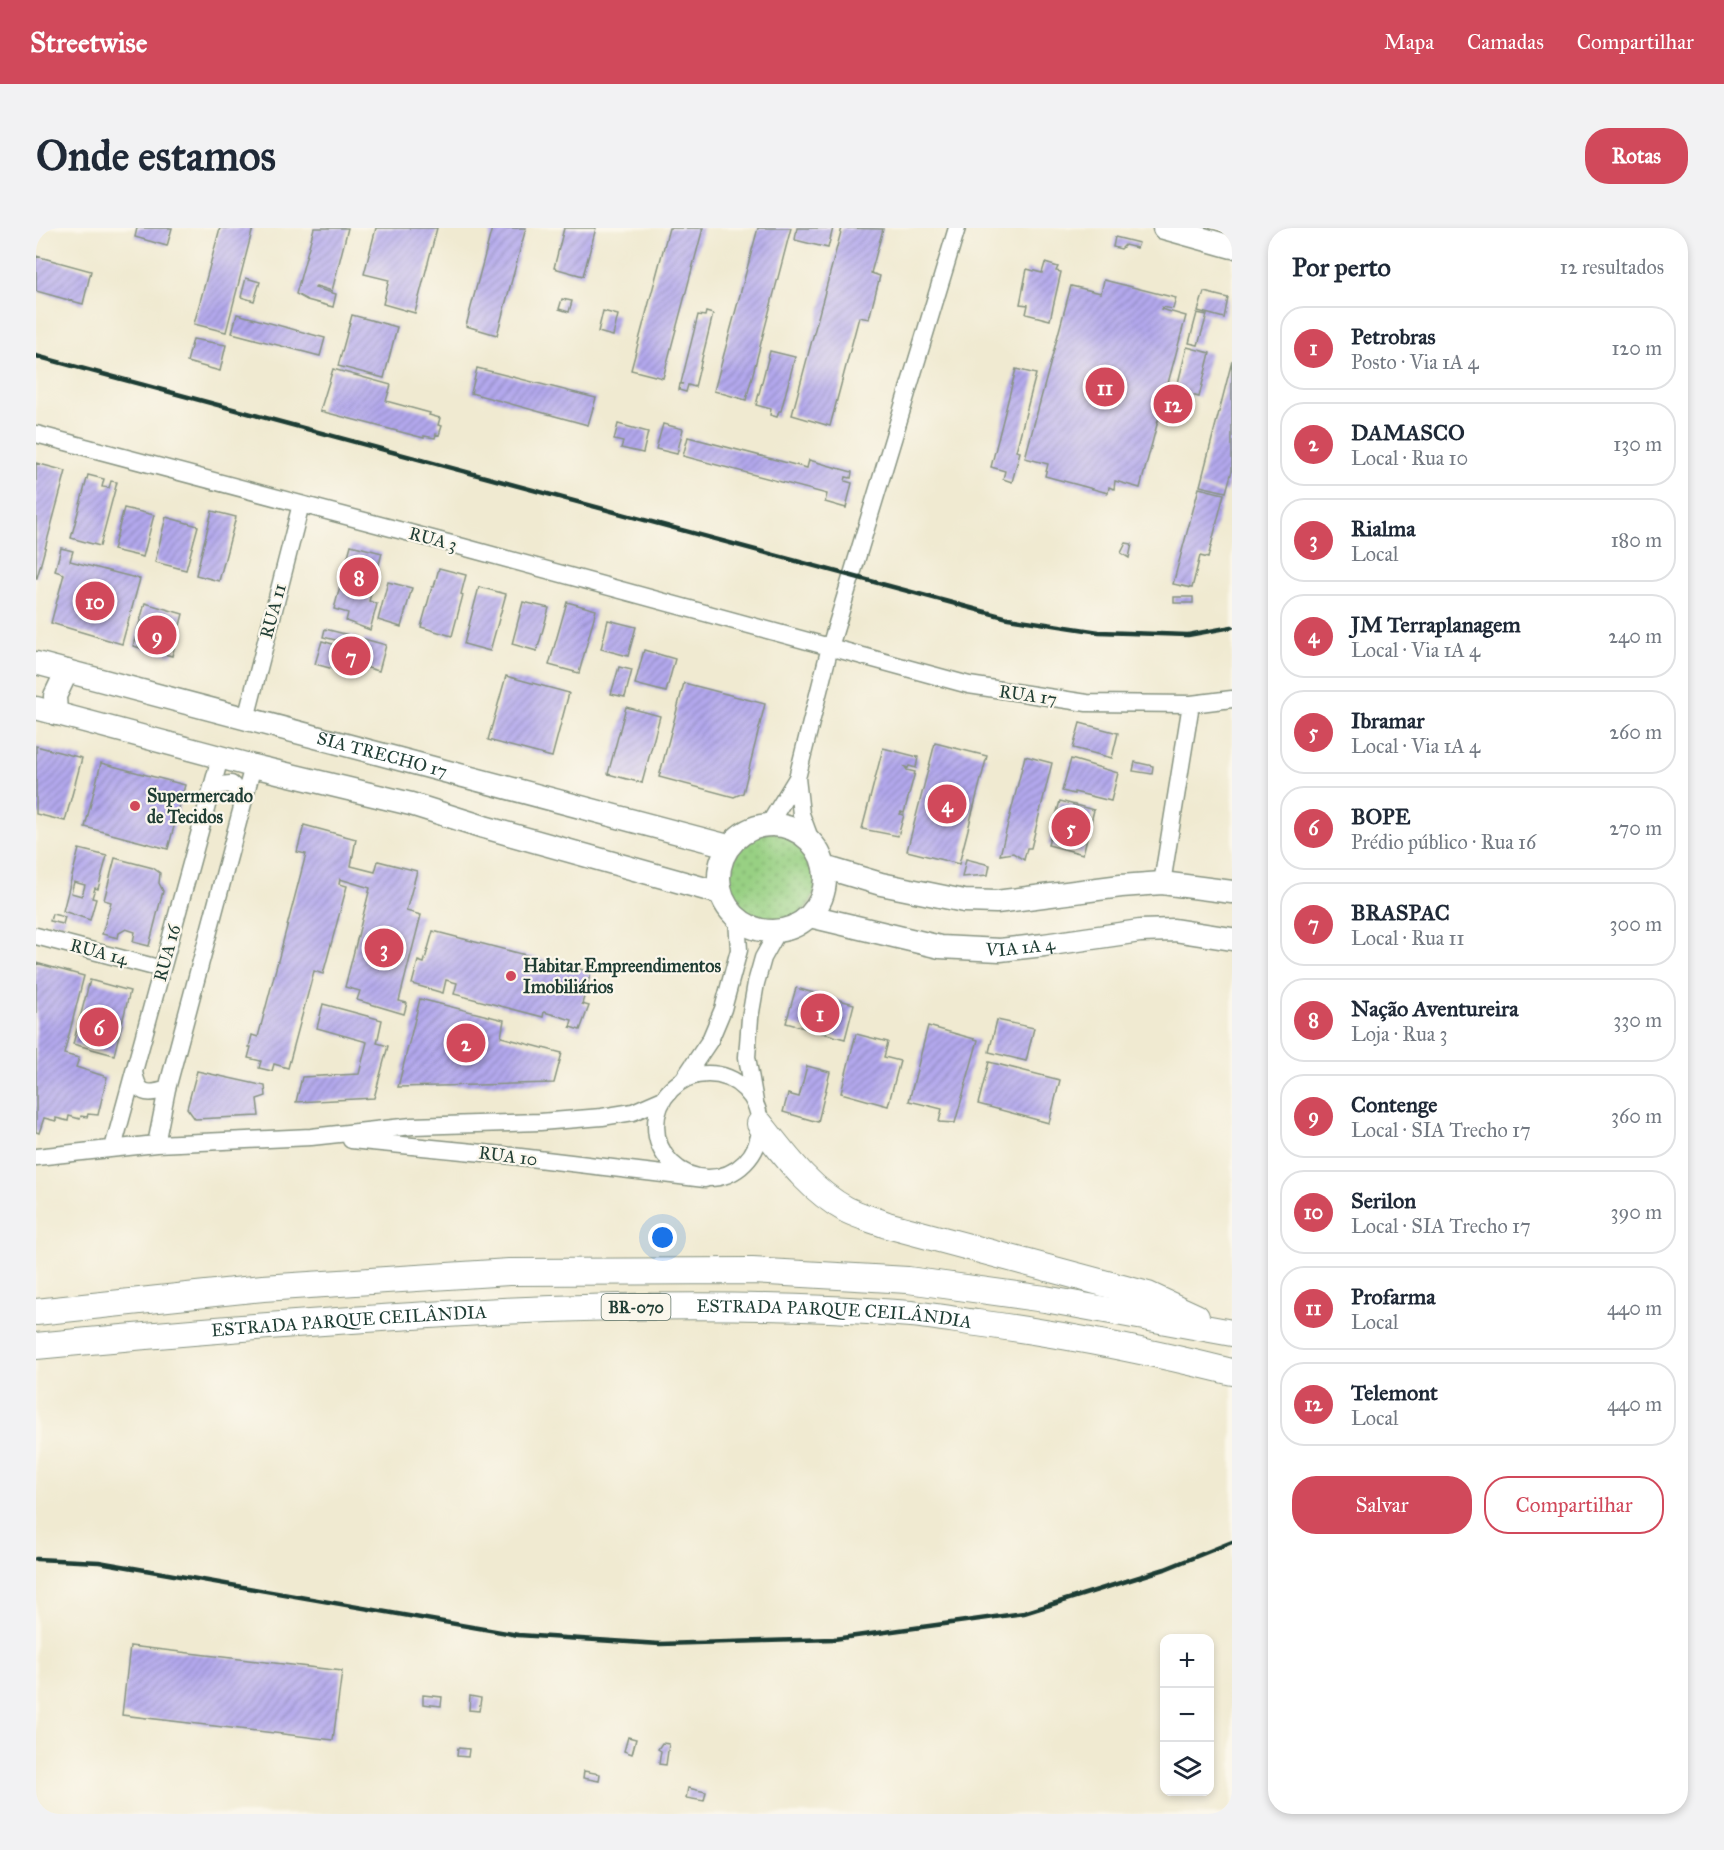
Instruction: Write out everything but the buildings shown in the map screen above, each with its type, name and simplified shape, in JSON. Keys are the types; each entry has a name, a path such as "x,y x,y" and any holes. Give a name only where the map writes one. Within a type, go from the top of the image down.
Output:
{"highway":[{"path":"758,1115 795,1169 821,1194 849,1211 887,1225 1148,1295 1232,1333"},
{"name":"ESTRADA PARQUE CEILÂNDIA","path":"36,1312 263,1288 509,1272 752,1271 908,1280 1044,1299 1232,1333"},
{"name":"ESTRADA PARQUE CEILÂNDIA","path":"36,1346 308,1322 481,1312 618,1307 758,1307 914,1314 1037,1331 1142,1349 1232,1372"}],"main road":[{"path":"1164,228 1232,247"},
{"name":"SIA TRECHO 17","path":"36,663 728,846"},
{"path":"67,671 46,711 220,758 411,804 484,827 720,893"},
{"path":"411,804 418,765"},
{"path":"769,824 791,829 810,841 819,853 824,867 823,894 810,916 795,926 778,931 763,931 749,927 737,919 726,907 718,880 719,867 728,846 740,835 754,827 769,824"},
{"path":"824,867 881,884 964,901 996,902 1161,883 1232,892"},
{"name":"VIA 1A 4","path":"810,916 940,947 1000,950 1140,931 1174,930 1232,939"}],"street":[{"path":"769,824 797,778 830,647 957,228"},
{"name":"RUA 3","path":"36,434 830,647"},
{"name":"RUA 11","path":"246,719 302,504"},
{"name":"RUA 17","path":"830,647 969,685 1017,694 1087,703 1191,704 1232,699"},
{"path":"1161,883 1191,704"},
{"name":"RUA 16","path":"113,1148 220,758"},
{"name":"RUA 16","path":"156,1144 167,1089 253,766"},
{"path":"797,778 801,814 810,841"},
{"path":"211,793 220,785 231,784 239,790 242,808"},
{"path":"737,919 740,950 723,1009 710,1040 683,1080 663,1100 656,1116 656,1134 662,1151 672,1165 687,1174 705,1179 722,1177 738,1169 750,1157 758,1142 758,1115 747,1057 750,1018 763,958 778,931"},
{"name":"RUA 14","path":"36,936 162,969"},
{"path":"134,1072 137,1085 145,1092 154,1094 167,1089"},
{"path":"683,1080 699,1075 717,1075 733,1081 746,1092 758,1115"},
{"name":"RUA 10","path":"36,1157 156,1144 311,1137 412,1126 540,1122 602,1117 633,1112 663,1100"},
{"name":"RUA 10","path":"311,1137 415,1145 705,1179"}],"green space":[{"path":"762,832 780,832 797,839 810,852 817,869 817,887 810,904 797,917 780,924 762,924 745,917 732,904 725,887 725,869 732,852 745,839"}],"railway":[{"path":"36,356 1008,618 1099,632 1188,635 1232,627"},
{"path":"36,1559 99,1562 518,1635 660,1644 834,1639 1024,1613 1165,1569 1232,1542"}],"place":[{"name":"Profarma","path":"1105,387"},
{"name":"Telemont","path":"1173,404"},
{"name":"Nação Aventureira","path":"359,577"},
{"name":"Serilon","path":"95,601"},
{"name":"Contenge","path":"157,635"},
{"name":"BRASPAC","path":"351,656"},
{"name":"JM Terraplanagem","path":"947,804"},
{"name":"Supermercado de Tecidos","path":"135,806"},
{"name":"Ibramar","path":"1071,827"},
{"name":"Rialma","path":"384,948"},
{"name":"Habitar Empreendimentos Imobiliários","path":"511,976"},
{"name":"Petrobras","path":"820,1013"},
{"name":"BOPE","path":"99,1027"},
{"name":"DAMASCO","path":"466,1043"}]}
